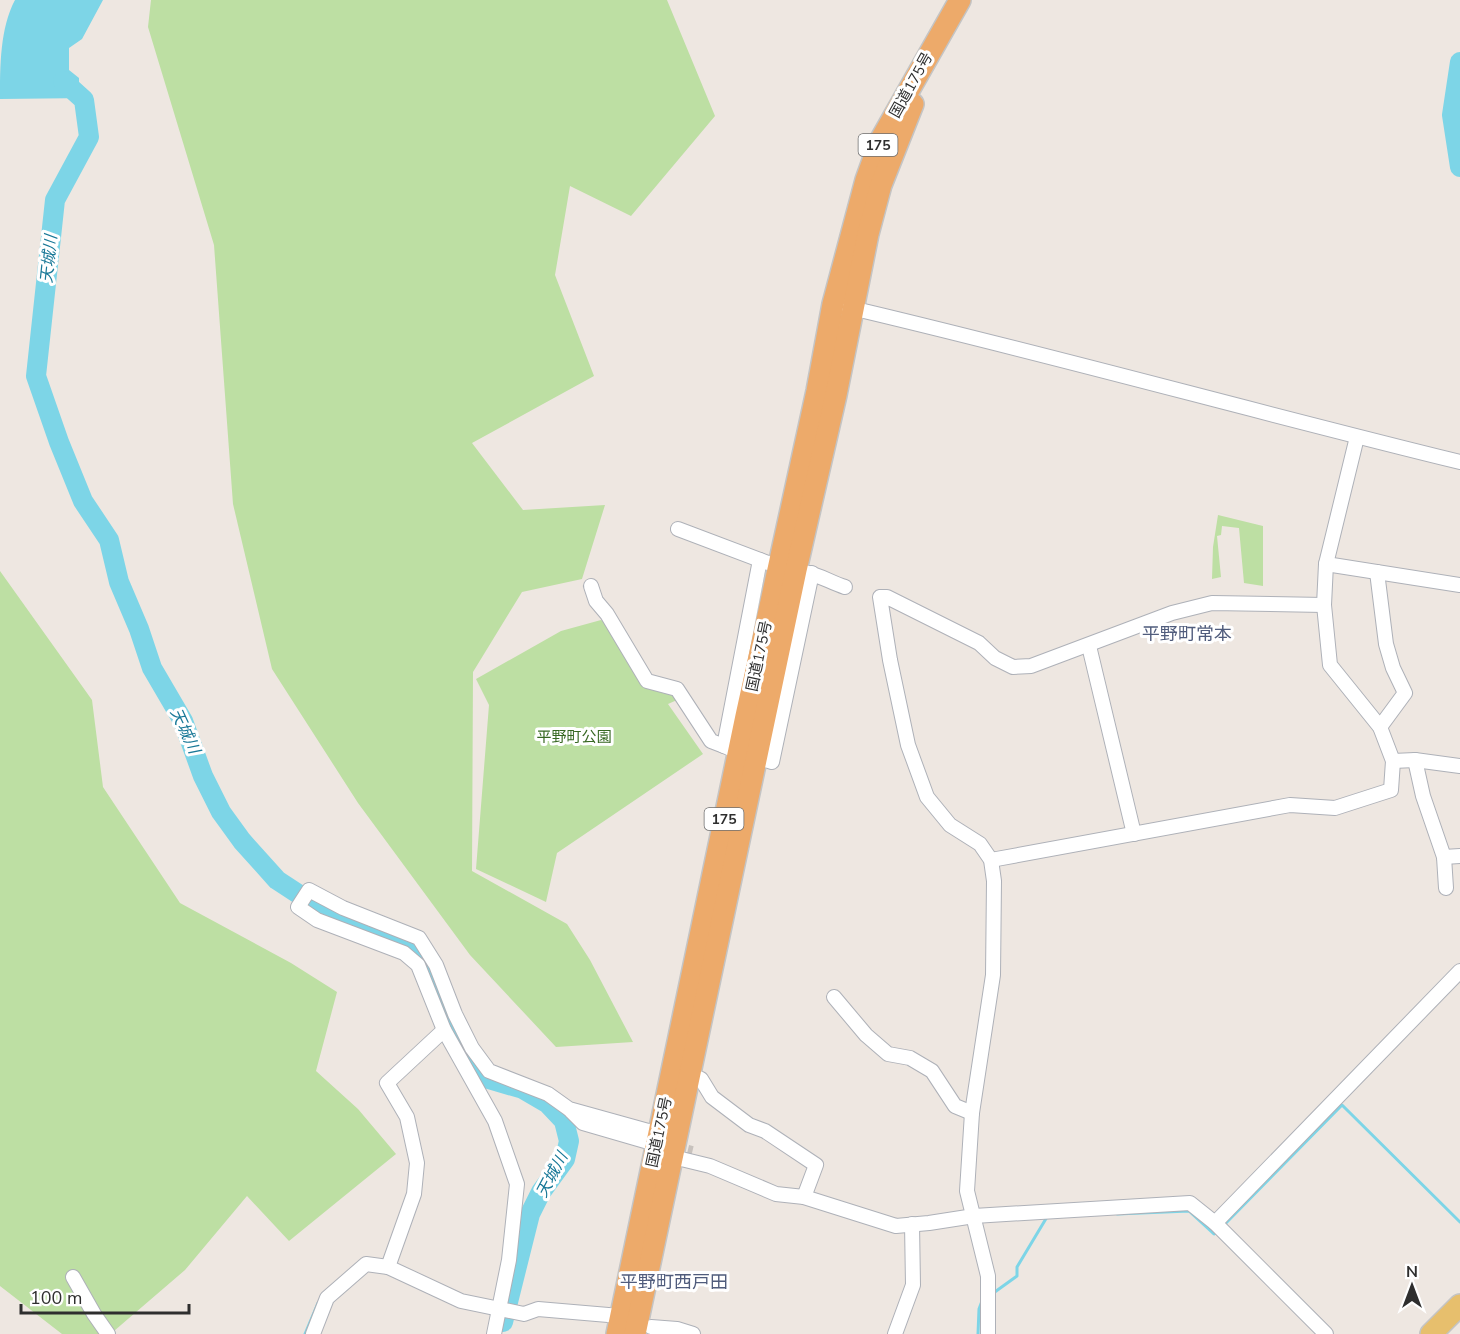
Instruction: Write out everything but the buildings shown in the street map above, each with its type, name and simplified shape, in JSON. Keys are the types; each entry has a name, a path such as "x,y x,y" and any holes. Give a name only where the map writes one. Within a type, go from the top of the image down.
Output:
{"highway":[{"name":"国道175号","path":"843,307 866,180 880,141 960,0"},
{"name":"国道175号","path":"614,1325 652,1137 739,752 786,568 817,391 868,234 881,184 916,96 965,0"},
{"name":"国道175号","path":"643,1330 683,1155 691,1075 739,752"}],"main road":[{"path":"1431,1334 1460,1305"}],"street":[{"path":"843,307 1066,361 1460,462"},
{"path":"991,860 1290,805 1335,808 1391,790 1393,761 1380,727 1330,664 1324,605 1326,564 1357,437"},
{"path":"678,529 786,568 820,575 832,583 845,587"},
{"path":"1326,564 1460,585"},
{"path":"591,586 596,601 607,614 647,681 677,689 711,741 772,762 786,568"},
{"path":"1377,572 1386,644 1393,668 1405,693 1380,727"},
{"path":"988,1334 988,1276 967,1191 972,1113 993,975 994,881 991,860 980,844 950,825 927,797 908,745 890,660 880,597 888,597 979,643 995,657 1013,667 1031,666 1172,613 1212,603 1324,605"},
{"path":"1089,646 1134,834"},
{"path":"1393,761 1415,760 1460,766"},
{"path":"1415,760 1423,796 1444,857 1446,888"},
{"path":"1444,857 1460,856"},
{"path":"494,1334 509,1260 517,1184 495,1121 444,1030 418,965 404,953 318,920 298,907 309,890 343,908 419,938 436,964 455,1014 472,1048 489,1071 548,1094 569,1109 652,1137"},
{"path":"1215,1223 1460,971"},
{"path":"834,997 866,1035 888,1054 910,1058 932,1071 955,1106 972,1113"},
{"path":"388,1267 414,1194 417,1163 406,1117 387,1083 444,1030"},
{"path":"459,1056 472,1048"},
{"path":"691,1075 701,1079 712,1097 749,1125 765,1131 816,1165 804,1197"},
{"path":"683,1155 776,1194 804,1197 896,1226 974,1216 1190,1203 1215,1223 1326,1334"},
{"path":"683,1155 744,1171 756,1185"},
{"path":"895,1334 913,1286 912,1224"},
{"path":"313,1334 327,1298 366,1264 388,1267 461,1301 524,1314 538,1309 614,1325"},
{"path":"74,1277 108,1334"},
{"path":"643,1330 677,1329 693,1334"}],"green space":[{"path":"151,0 667,0 715,116 631,216 570,186 555,275 594,376 472,443 523,510 605,505 582,579 522,592 473,672 472,871 567,924 590,960 633,1042 556,1047 470,955 358,803 272,669 233,504 214,245 148,27"},
{"path":"1218,515 1263,526 1263,586 1244,583 1239,528 1222,526 1221,535 1217,536 1221,577 1212,579 1213,547"},
{"path":"0,571 92,700 103,787 180,903 291,963 337,992 316,1071 358,1109 396,1154 289,1241 247,1196 185,1270 114,1331 105,1334 62,1334 0,1286"},
{"name":"平野町公園","path":"601,620 608,624 635,673 671,693 677,700 668,704 703,754 557,853 546,902 476,869 489,705 476,679 561,631"}],"water":[{"path":"15,0 103,0 82,39 69,48 69,70 79,78 79,90 92,95 90,98 0,99 4,35"}],"waterway":[{"path":"1460,62 1452,115 1460,167"},
{"name":"天城川","path":"63,81 84,100 89,137 55,200 36,376 83,501 109,540 119,582 139,629 152,668 183,721 203,776 221,812 242,841 277,880 309,901 345,919 412,945 424,961 449,1022 485,1078 523,1089 547,1103 564,1121 569,1141 565,1159 541,1192 530,1214 503,1322"},
{"path":"1224,1225 1342,1105 1460,1222"},
{"path":"1117,1214 1189,1211 1214,1234 1217,1231"},
{"path":"992,1294 1017,1276 1017,1267 1047,1217"},
{"path":"978,1334 979,1309 982,1301"},
{"path":"305,1334 318,1303"}],"tunnel":[{"path":"667,1147 692,1153"}],"district":[{"name":"平野町常本","path":"1187,634"},
{"name":"平野町西戸田","path":"674,1282"}]}
